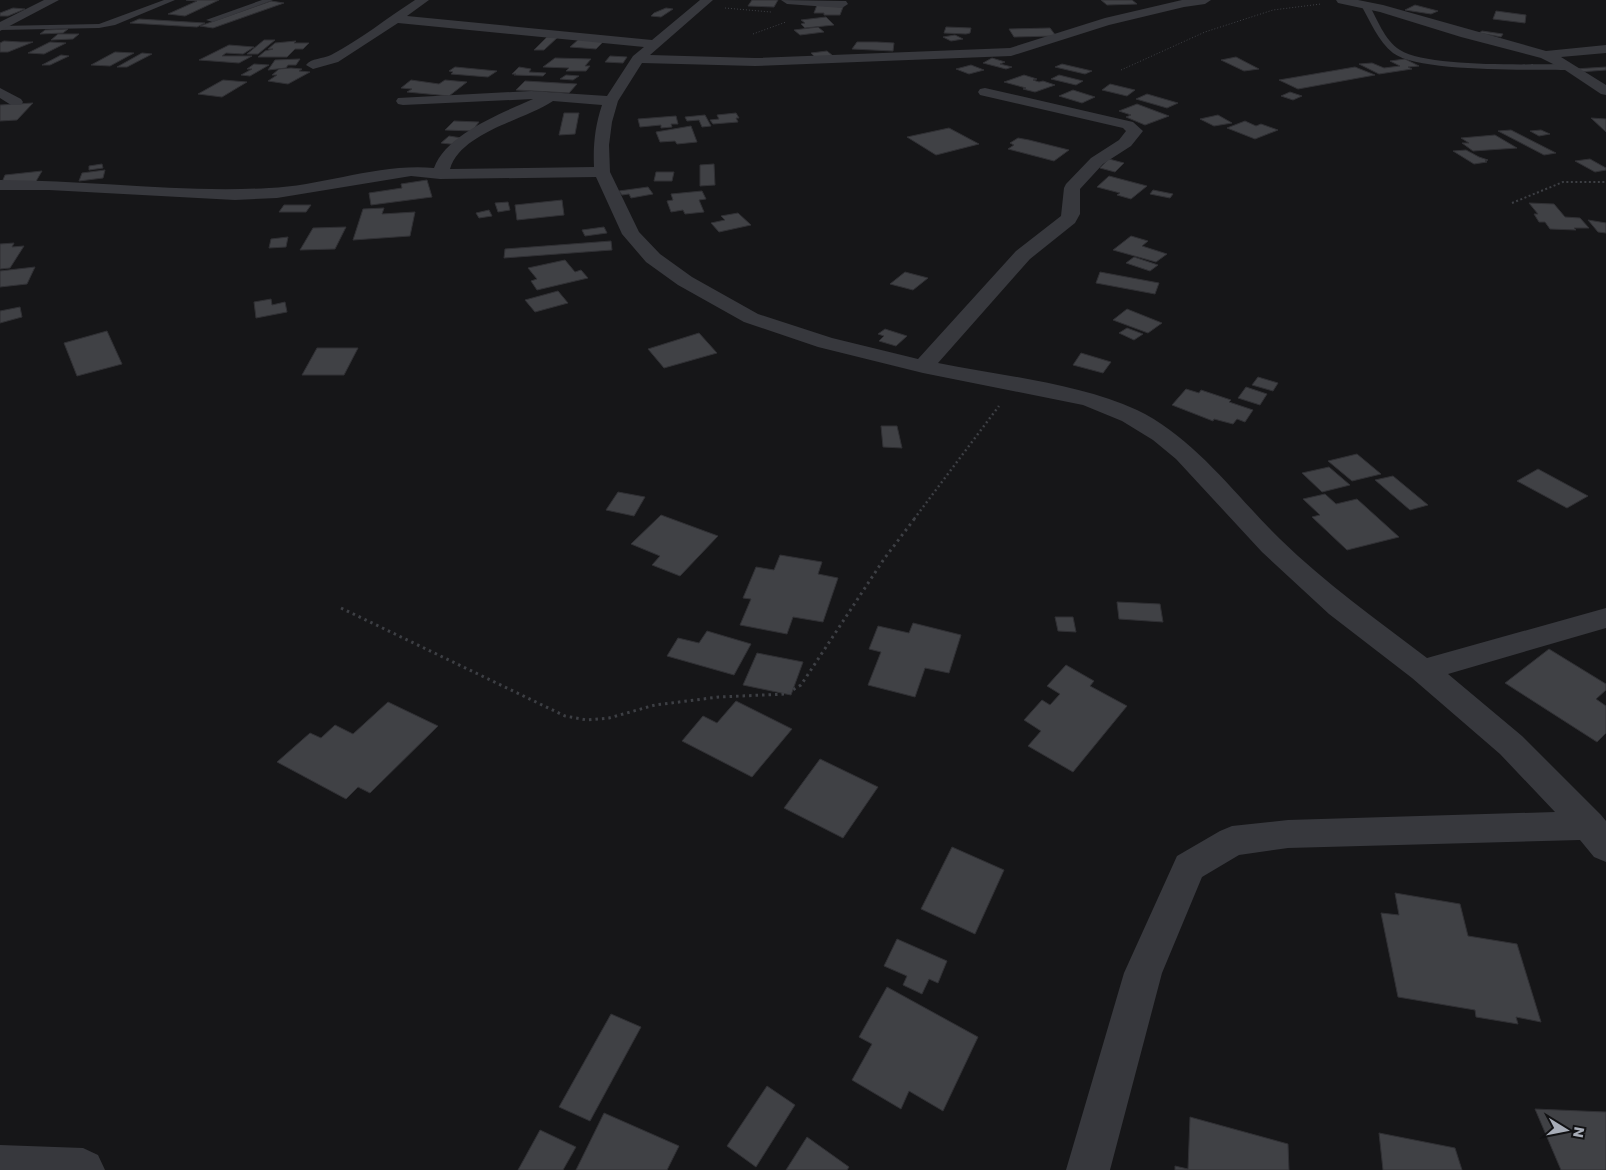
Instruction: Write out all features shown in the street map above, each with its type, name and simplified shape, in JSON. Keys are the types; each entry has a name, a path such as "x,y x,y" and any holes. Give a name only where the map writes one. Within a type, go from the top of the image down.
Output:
{"street":[{"path":"0,27 53,0"},
{"path":"313,65 333,59 423,0"},
{"path":"787,0 842,4"},
{"path":"398,18 645,52 755,62 1011,52 1155,4 1205,0"},
{"path":"1345,1 1383,9 1466,34 1546,55 1570,67 1605,89"},
{"path":"1383,9 1400,1"},
{"path":"703,3 645,52 611,101 604,122 602,172 631,234 653,258 684,281 751,318 825,343 923,367 1089,399 1130,416 1160,435 1184,454 1272,546 1332,601 1423,670 1511,745 1597,836"},
{"path":"1546,55 1606,49"},
{"path":"1570,67 1597,66"},
{"path":"0,92 16,102"},
{"path":"923,367 1023,255 1069,219 1071,214 1072,188 1097,161 1124,143 1136,130 1128,125 985,92"},
{"path":"403,101 496,96 611,101"},
{"path":"440,174 445,160 465,142 525,108 553,97"},
{"path":"0,185 49,185 235,195 278,194 372,176 411,171 440,174 602,172"},
{"path":"1423,670 1606,618"},
{"path":"1088,1170 1143,972 1189,867 1232,841 1288,834 1597,836"},
{"path":"0,1167 83,1170"}],"lane":[{"path":"0,27 98,26 112,23 171,0"},
{"path":"210,20 269,0"},
{"path":"1365,5 1381,34 1397,52 1409,58 1446,62 1570,67"}],"path":[{"path":"1121,70 1205,32 1273,10 1299,5 1345,1"},
{"path":"703,3 777,13"},
{"path":"753,34 790,19"},
{"path":"1512,203 1564,182 1606,182"},
{"path":"341,608 565,716 587,720 609,718 655,705 719,697 786,694 801,684 884,559 1016,384"}],"building":[{"path":"186,0 219,0 185,16 168,14 197,1"},
{"path":"752,0 778,0 774,7 748,6"},
{"path":"1101,0 1132,0 1137,4 1107,5"},
{"path":"271,1 284,3 213,28 200,26"},
{"path":"817,5 843,7 840,15 824,15 824,13 814,13"},
{"path":"1415,5 1438,11 1431,14 1405,10"},
{"path":"13,8 25,9 8,16 0,16 0,13"},
{"path":"666,8 673,9 661,17 651,16 654,13"},
{"path":"1496,11 1526,15 1525,23 1493,19"},
{"path":"826,17 834,25 805,28 801,24 805,23 801,20"},
{"path":"139,19 205,23 197,27 130,23"},
{"path":"818,27 824,32 800,35 794,30"},
{"path":"946,27 971,28 970,33 966,34 944,33"},
{"path":"1050,28 1056,36 1014,37 1009,29"},
{"path":"68,29 63,33 40,34 45,30"},
{"path":"1482,31 1503,34 1501,37 1479,33"},
{"path":"58,34 79,34 73,39 51,40"},
{"path":"955,35 963,39 951,41 943,37"},
{"path":"547,37 558,37 544,50 534,50"},
{"path":"579,39 604,41 596,49 570,47"},
{"path":"264,40 275,40 258,54 247,54"},
{"path":"4,41 33,42 8,52 0,52 0,43"},
{"path":"296,41 294,43 309,43 303,49 295,49 287,57 258,57 265,51 273,49 268,49 275,43"},
{"path":"50,42 66,43 44,54 28,53"},
{"path":"857,42 894,43 893,51 852,49"},
{"path":"229,45 254,47 243,54 226,53 222,56 252,56 239,63 199,60"},
{"path":"827,51 833,56 816,58 811,53"},
{"path":"115,52 134,53 110,66 91,65"},
{"path":"142,53 152,54 127,67 117,67"},
{"path":"61,55 69,56 50,65 42,65"},
{"path":"610,56 627,57 623,63 605,62"},
{"path":"1236,57 1259,69 1244,71 1221,60"},
{"path":"555,58 591,59 585,66 590,66 586,71 566,71 569,68 543,67"},
{"path":"992,58 1005,62 1000,64 1012,67 1006,69 983,63"},
{"path":"300,59 296,65 268,70 275,60"},
{"path":"1405,59 1419,66 1408,67 1412,69 1379,74 1359,64 1372,63 1384,68 1400,66 1390,61"},
{"path":"254,64 269,65 250,76 241,75 252,69 247,69"},
{"path":"1062,64 1092,71 1085,74 1055,67"},
{"path":"971,65 984,70 969,74 956,69"},
{"path":"455,67 497,71 488,77 451,74 453,72 449,71"},
{"path":"519,67 531,69 529,72 546,73 543,76 512,74"},
{"path":"1355,67 1375,75 1298,89 1279,80"},
{"path":"1606,67 1606,70 1580,72 1574,69"},
{"path":"291,68 310,72 288,84 268,81 277,75 272,75 279,69"},
{"path":"566,75 579,76 573,80 560,79"},
{"path":"1024,75 1037,79 1033,80 1039,82 1043,81 1055,85 1035,92 1004,82"},
{"path":"1059,75 1083,81 1076,85 1051,79"},
{"path":"223,80 247,82 222,97 198,94"},
{"path":"411,80 439,84 445,80 467,82 449,96 407,92 412,89 401,88"},
{"path":"525,81 577,84 569,93 516,90"},
{"path":"1110,84 1135,90 1127,96 1102,90"},
{"path":"1073,90 1095,97 1082,103 1059,96"},
{"path":"1290,92 1302,96 1293,100 1281,96"},
{"path":"1147,94 1178,103 1167,108 1136,99"},
{"path":"33,103 17,120 0,121 0,105"},
{"path":"1137,104 1169,116 1145,125 1126,117 1131,115 1119,111"},
{"path":"564,113 579,113 575,134 559,135"},
{"path":"736,113 739,118 736,118 738,122 713,124 710,120 719,119 717,115"},
{"path":"705,115 711,126 702,127 699,120 687,121 685,117"},
{"path":"1218,115 1232,123 1214,126 1200,119"},
{"path":"676,116 678,124 671,124 672,127 661,128 661,125 640,127 638,119"},
{"path":"1591,118 1606,119 1606,132"},
{"path":"454,121 479,122 472,131 445,130"},
{"path":"1245,121 1256,126 1261,124 1278,130 1255,139 1227,128"},
{"path":"691,126 697,142 677,144 675,141 660,142 656,132"},
{"path":"949,128 979,144 936,155 907,137"},
{"path":"1511,130 1556,153 1544,155 1498,131"},
{"path":"1541,130 1550,134 1539,136 1530,131"},
{"path":"1495,135 1517,148 1473,151 1462,143 1469,143 1461,138"},
{"path":"449,136 468,139 459,145 441,143"},
{"path":"1018,138 1069,150 1054,161 1008,149 1014,145 1010,143"},
{"path":"1466,150 1488,160 1485,161 1487,162 1474,164 1453,151"},
{"path":"1109,159 1124,163 1115,172 1100,168"},
{"path":"1590,159 1606,168 1606,170 1595,172 1575,161"},
{"path":"102,164 103,168 89,170 89,166"},
{"path":"714,164 715,185 700,186 700,165"},
{"path":"105,170 103,178 79,181 82,173"},
{"path":"42,171 35,183 0,187 5,175"},
{"path":"656,172 674,172 672,181 654,181"},
{"path":"1109,176 1147,186 1131,199 1117,195 1120,193 1097,187"},
{"path":"427,180 432,197 371,205 369,193 402,188 401,184"},
{"path":"648,187 653,194 631,198 629,194 622,195 619,191"},
{"path":"1153,190 1173,194 1170,198 1150,194"},
{"path":"702,191 706,199 699,200 704,212 685,214 683,210 671,212 667,201 673,200 671,194"},
{"path":"562,200 564,215 517,220 515,205"},
{"path":"508,202 510,210 498,212 495,203"},
{"path":"1529,203 1554,204 1565,217 1580,218 1589,228 1574,228 1576,230 1550,229 1545,222 1539,222 1534,214 1538,214"},
{"path":"284,205 311,205 306,212 279,212"},
{"path":"384,208 382,214 415,212 410,236 353,240 363,209"},
{"path":"489,210 492,216 479,218 476,213"},
{"path":"738,213 751,225 719,232 711,223 725,220 721,216"},
{"path":"1588,220 1606,223 1606,233 1598,232"},
{"path":"346,227 335,249 300,250 313,228"},
{"path":"604,227 607,233 585,236 582,230"},
{"path":"1131,236 1148,241 1142,246 1167,254 1156,262 1113,250"},
{"path":"288,237 286,247 269,248 271,239"},
{"path":"611,241 612,250 504,258 505,249"},
{"path":"14,243 12,247 24,246 10,268 0,269 0,244"},
{"path":"1134,257 1158,265 1150,271 1126,263"},
{"path":"565,260 575,272 581,270 588,278 537,290 531,281 537,279 528,268"},
{"path":"35,267 27,284 0,287 0,271"},
{"path":"905,272 928,278 913,290 890,284"},
{"path":"1100,272 1159,283 1155,294 1096,283"},
{"path":"558,291 568,303 535,312 525,300"},
{"path":"271,299 272,305 285,302 287,312 256,318 254,302"},
{"path":"20,307 22,317 0,323 0,311"},
{"path":"1127,309 1162,323 1148,333 1113,320"},
{"path":"1127,328 1143,334 1134,340 1119,333"},
{"path":"885,329 907,336 896,346 879,341 884,336 878,334"},
{"path":"107,331 122,364 77,376 64,343"},
{"path":"699,333 717,353 664,368 648,349"},
{"path":"317,348 358,348 344,375 302,375"},
{"path":"1081,353 1111,362 1103,373 1073,365"},
{"path":"1258,377 1278,383 1273,391 1252,385"},
{"path":"1246,387 1267,394 1260,405 1238,398"},
{"path":"1186,389 1199,393 1201,390 1253,410 1245,422 1237,419 1233,424 1214,419 1213,421 1172,405"},
{"path":"881,426 897,426 902,448 883,447"},
{"path":"1357,454 1381,474 1352,481 1328,461"},
{"path":"1329,467 1350,485 1322,492 1302,473"},
{"path":"1538,469 1588,496 1567,508 1517,481"},
{"path":"1393,476 1428,505 1410,510 1375,480"},
{"path":"618,492 645,497 634,516 606,510"},
{"path":"1325,494 1336,504 1357,499 1399,537 1347,550 1312,517 1320,515 1303,499"},
{"path":"661,515 718,536 680,576 652,565 660,556 631,544"},
{"path":"780,555 822,562 818,574 838,578 823,622 793,617 787,634 740,625 751,599 743,598 756,567 774,570"},
{"path":"1117,602 1160,604 1163,622 1119,619"},
{"path":"1055,617 1073,617 1076,632 1058,631"},
{"path":"913,623 961,635 949,673 925,668 915,697 868,685 881,652 869,649 878,626 909,633"},
{"path":"707,631 751,644 734,675 667,656 678,638 699,643"},
{"path":"1549,649 1606,684 1606,690 1596,699 1606,706 1606,733 1597,742 1505,683"},
{"path":"757,653 803,662 791,695 743,685"},
{"path":"1066,665 1094,681 1090,686 1127,706 1073,772 1028,746 1041,731 1024,720 1042,700 1050,705 1060,694 1047,686"},
{"path":"736,701 792,729 752,777 682,741 703,716 717,723"},
{"path":"388,702 438,726 370,793 358,787 346,799 277,762 310,733 321,738 335,725 353,734"},
{"path":"820,759 878,787 843,838 784,808"},
{"path":"952,847 1004,870 975,934 921,909"},
{"path":"1395,893 1460,904 1468,936 1517,944 1541,1022 1516,1017 1518,1024 1476,1017 1475,1010 1398,997 1381,913 1399,915"},
{"path":"897,939 947,961 938,983 929,979 922,994 903,985 907,976 884,966"},
{"path":"887,987 978,1037 943,1111 909,1091 901,1109 852,1080 872,1044 859,1037"},
{"path":"611,1014 641,1027 590,1121 559,1107"},
{"path":"767,1086 795,1105 756,1167 727,1146"},
{"path":"1535,1109 1606,1112 1606,1170 1561,1170"},
{"path":"604,1113 679,1146 667,1170 576,1170"},
{"path":"1190,1117 1288,1144 1289,1170 1175,1170 1175,1166 1188,1169"},
{"path":"540,1130 576,1147 563,1170 518,1170"},
{"path":"1379,1133 1455,1148 1462,1170 1383,1170"},
{"path":"807,1137 849,1167 847,1170 786,1170"}]}
